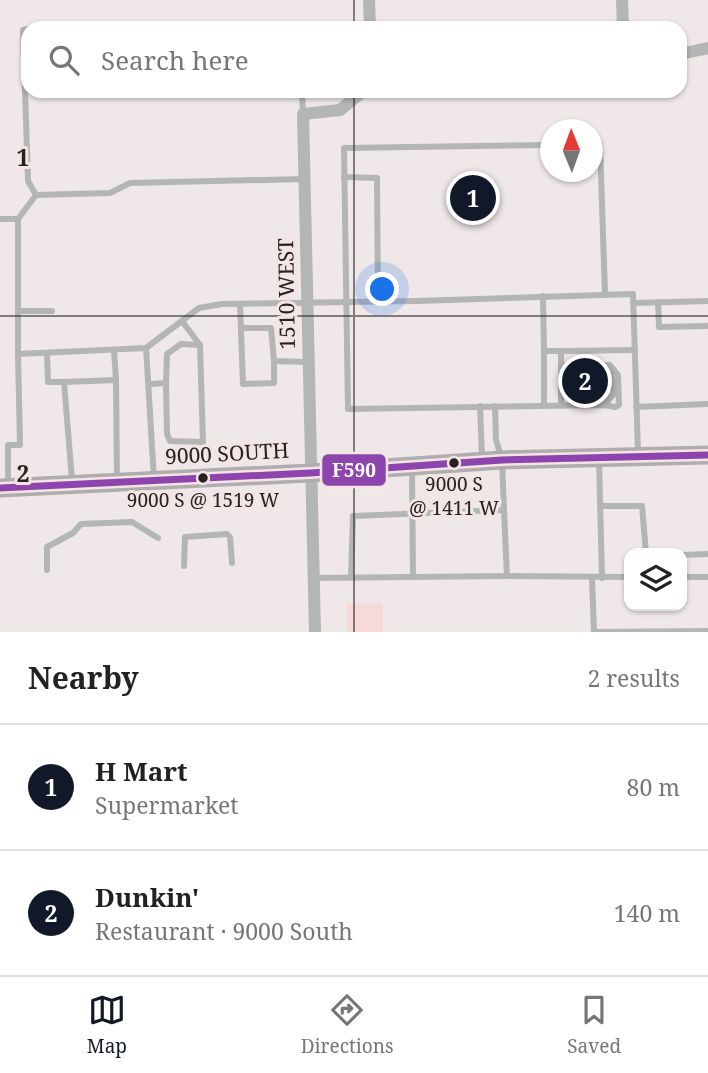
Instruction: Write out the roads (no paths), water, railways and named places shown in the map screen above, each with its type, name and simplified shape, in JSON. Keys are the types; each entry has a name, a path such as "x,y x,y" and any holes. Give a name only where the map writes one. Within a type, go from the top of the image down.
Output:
{"main road":[{"name":"9000 SOUTH","path":"4,487 310,473 492,461 708,455"}],"street":[{"path":"369,0 370,21"},
{"path":"622,0 623,21"},
{"path":"687,52 708,48"},
{"path":"303,114 340,110 355,98"},
{"name":"1510 WEST","path":"303,114 315,632"}],"lane":[{"path":"25,98 28,181 37,195"},
{"path":"302,98 303,114"},
{"path":"540,145 344,148 348,409 604,405 614,394 611,372 607,369 561,367"},
{"path":"345,177 377,178 378,302"},
{"path":"37,195 110,193 130,183 304,179"},
{"path":"601,182 605,294"},
{"path":"4,487 4,445 20,445 18,219 37,195"},
{"path":"0,219 18,219"},
{"path":"18,354 146,348 199,308 240,304 633,294 638,457"},
{"path":"543,296 544,405"},
{"path":"633,303 708,301"},
{"path":"658,302 659,327 708,326"},
{"path":"240,304 243,384 274,383 271,328 241,328"},
{"path":"18,311 52,311"},
{"path":"182,321 200,345 203,442 176,443 170,441 167,434 167,354 181,344 200,345"},
{"path":"146,348 154,481"},
{"path":"544,351 635,350"},
{"path":"114,351 117,483"},
{"path":"561,351 561,405"},
{"path":"47,354 48,382 116,380"},
{"path":"274,361 308,362"},
{"path":"64,382 72,485"},
{"path":"150,384 166,383"},
{"path":"636,407 708,404"},
{"path":"480,406 504,510 506,576"},
{"path":"492,461 496,440 495,406"},
{"path":"599,457 602,578"},
{"path":"412,465 413,576"},
{"path":"600,506 642,506 646,548"},
{"path":"351,578 353,516 504,510"},
{"path":"47,570 47,547 73,533 81,524 132,522 158,538"},
{"path":"184,566 185,537 227,534 230,537 232,563"},
{"path":"687,555 708,554"},
{"path":"313,578 624,577"},
{"path":"687,577 708,577"},
{"path":"592,578 594,632 708,631"}],"place":[{"name":"H Mart","path":"473,198"},
{"name":"Dunkin'","path":"585,381"},
{"name":"9000 S @ 1411 W","path":"454,463"},
{"name":"9000 S @ 1519 W","path":"203,478"}]}
